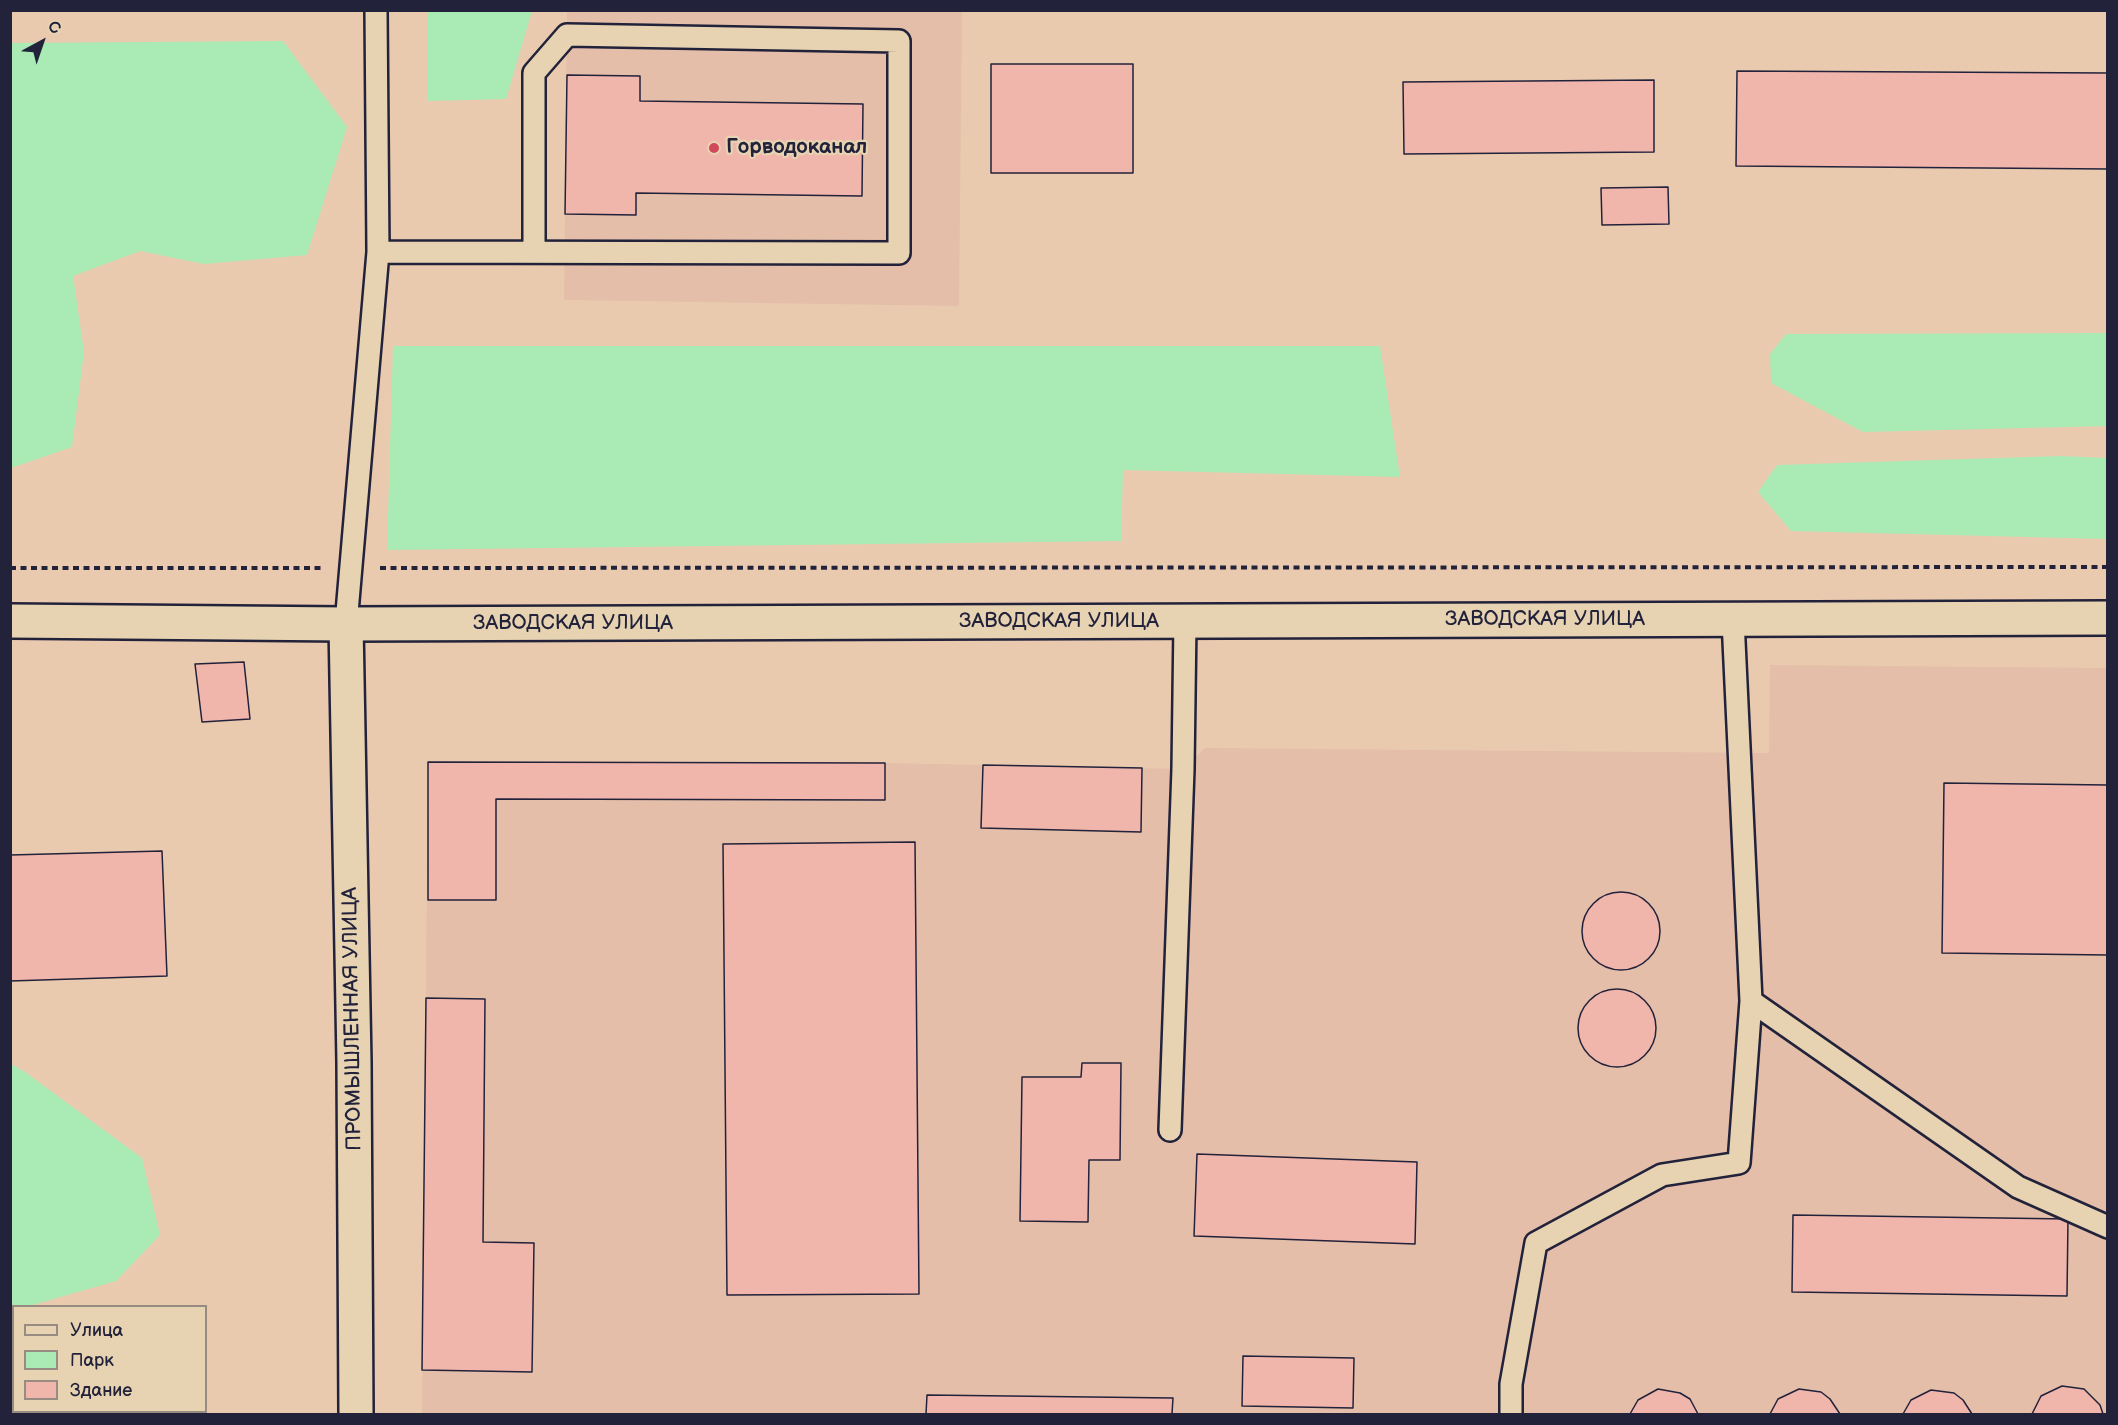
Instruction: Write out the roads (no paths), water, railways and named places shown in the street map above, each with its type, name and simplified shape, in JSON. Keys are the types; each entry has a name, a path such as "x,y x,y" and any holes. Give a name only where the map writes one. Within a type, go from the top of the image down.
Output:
{"main road":[{"name":"ЗАВОДСКАЯ УЛИЦА","path":"10,621 346,624 2108,618"},
{"name":"ПРОМЫШЛЕННАЯ УЛИЦА","path":"346,624 354,1063 356,1414"}],"lane":[{"path":"346,624 378,252 376,10"},
{"path":"378,252 899,254 899,41 567,35 534,73 534,252"},
{"path":"1511,1414 1510,1384 1536,1243 1662,1175 1739,1162 1751,1002 1733,620"},
{"path":"1170,1130 1183,769 1185,622"},
{"path":"1751,1002 2018,1188 2108,1227"}],"place":[{"name":"Горводоканал","path":"714,148"}]}
